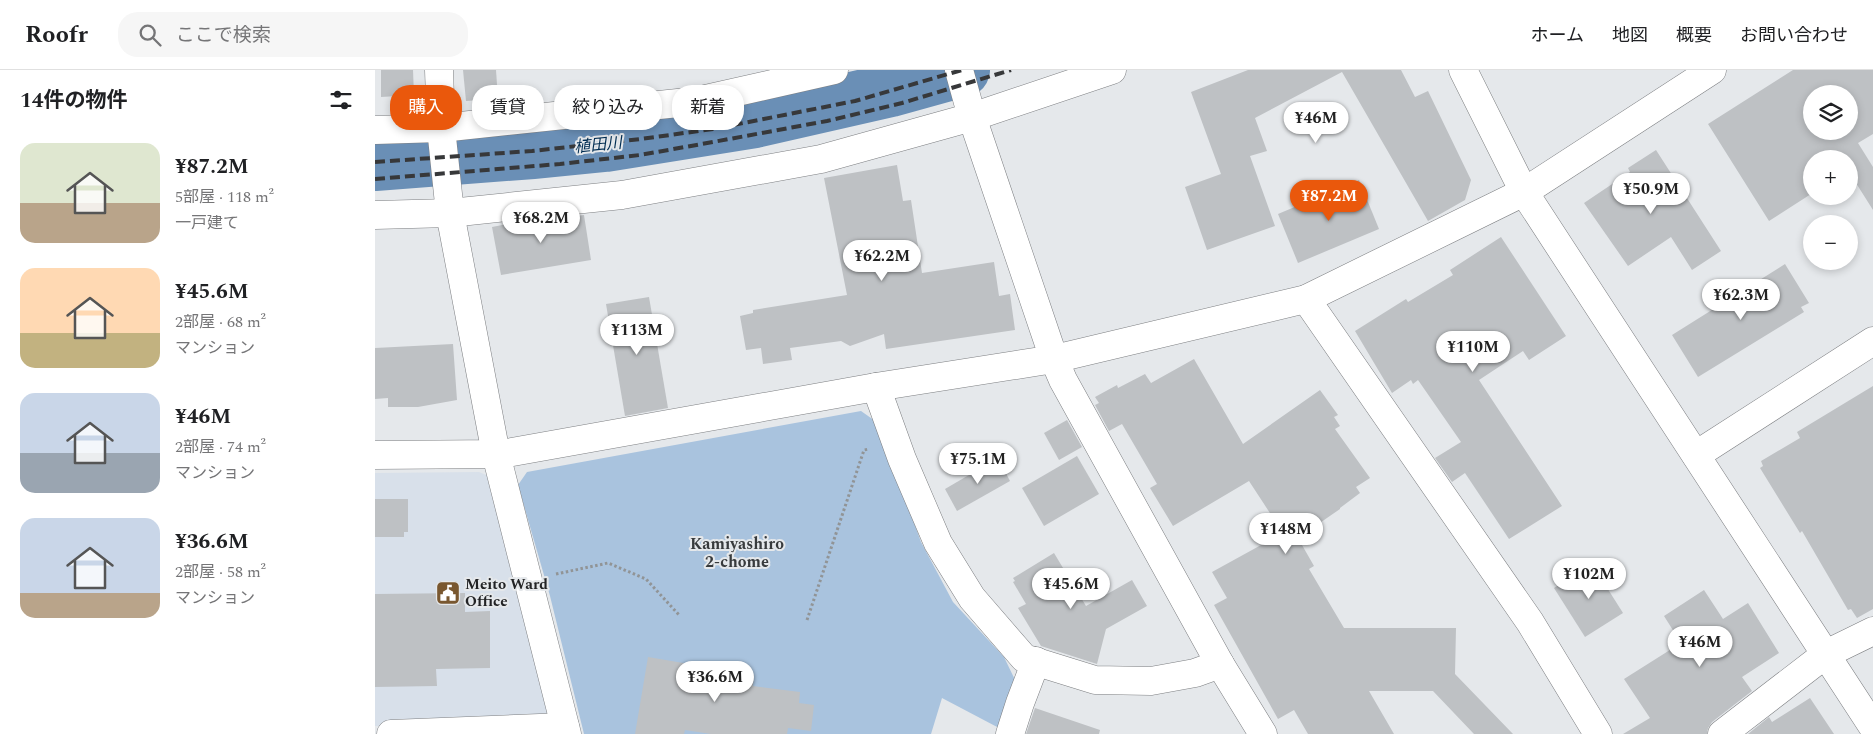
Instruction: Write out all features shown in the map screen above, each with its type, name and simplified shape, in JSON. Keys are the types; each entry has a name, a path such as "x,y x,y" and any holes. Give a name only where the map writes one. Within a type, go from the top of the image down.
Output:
{"street":[{"path":"391,734 566,731 496,454 450,213 442,135 439,70"},
{"path":"375,130 442,135 697,101 833,70"},
{"path":"375,215 450,213 622,194 811,160 972,117 1112,70"},
{"path":"1463,70 1524,192 1873,727"},
{"path":"375,455 496,454 875,387 1055,359 1306,299 1524,192 1712,70"},
{"path":"961,80 1063,380 1220,664 1263,734"},
{"path":"1306,299 1530,622 1597,734"},
{"path":"1696,455 1873,341"},
{"path":"875,387 896,443 939,542 972,598 1024,658 1095,680 1151,681 1195,673 1220,664"},
{"path":"1722,734 1826,654 1873,631"},
{"path":"1010,734 1019,703 1036,662"}],"path":[{"path":"807,620 863,450 896,443"},
{"path":"528,580 608,563 646,579 680,616"}],"shaded area":[{"path":"861,411 878,423 921,542 953,602 1004,657 1016,682 999,728 942,698 931,734 584,734 550,596 518,485 527,472"},
{"name":"Meito Ward Office","path":"479,472 491,477 553,709 543,721 375,726 375,473"}],"building":[{"path":"381,70 413,70 414,85 390,85 390,96 381,97"},
{"path":"463,70 496,70 497,85 472,85 472,101 466,101"},
{"path":"1248,70 1401,70 1415,97 1428,91 1471,180 1465,200 1428,221 1342,72 1255,118 1267,151 1250,156 1275,226 1207,250 1185,187 1221,174 1191,92"},
{"path":"1793,70 1873,70 1873,134 1858,143 1873,167 1873,210 1858,186 1858,150 1803,150 1803,199 1769,221 1708,124"},
{"path":"1656,150 1721,251 1692,270 1671,237 1628,266 1584,203 1630,172 1628,168"},
{"path":"897,165 903,201 911,200 922,273 994,262 999,296 1010,294 1015,330 886,349 884,334 850,346 841,341 790,348 792,360 763,364 761,348 746,350 740,316 753,313 753,310 847,295 824,178"},
{"path":"1359,180 1379,229 1298,263 1278,214"},
{"path":"584,215 591,260 501,275 492,227 518,222"},
{"path":"1501,237 1566,336 1529,360 1523,351 1479,380 1562,506 1509,539 1465,473 1452,482 1435,458 1461,442 1418,380 1413,384 1411,380 1392,393 1355,331 1406,299 1408,302 1453,275 1450,270"},
{"path":"1785,264 1809,303 1801,307 1804,312 1698,377 1672,335"},
{"path":"649,297 668,408 625,416 606,304"},
{"path":"453,344 457,400 418,407 388,407 388,398 375,399 375,348"},
{"path":"1194,359 1243,444 1320,390 1338,415 1334,417 1340,426 1335,429 1370,478 1356,487 1360,493 1298,538 1314,566 1309,569 1344,628 1456,628 1455,674 1513,734 1474,734 1433,691 1369,691 1394,734 1308,734 1294,710 1278,719 1214,605 1227,598 1212,572 1283,533 1249,481 1173,526 1150,488 1157,484 1122,424 1109,431 1095,405 1099,403 1095,397 1117,385 1118,388 1145,374 1151,383"},
{"path":"1873,386 1873,609 1857,618 1851,609 1848,610 1802,531 1800,533 1760,468 1763,466 1761,461 1800,438 1797,432"},
{"path":"1067,420 1082,447 1059,460 1044,433"},
{"path":"1077,456 1099,494 1044,526 1022,488"},
{"path":"998,458 1010,481 957,511 945,489"},
{"path":"375,499 408,499 408,532 404,532 404,537 375,537"},
{"path":"1054,553 1086,606 1132,580 1147,606 1106,629 1097,664 1041,646 1018,608 1026,604 1013,582 1015,581 1013,578"},
{"path":"1592,564 1623,613 1585,637 1554,588"},
{"path":"1704,590 1723,619 1748,603 1779,653 1742,677 1752,691 1712,722 1707,734 1623,734 1650,718 1624,679 1681,643 1664,616"},
{"path":"465,593 465,612 490,611 490,668 436,669 437,686 375,687 375,594"},
{"path":"648,657 754,675 753,686 800,692 799,703 814,705 811,731 788,728 787,734 711,734 685,730 684,734 635,734"},
{"path":"1810,698 1834,734 1748,734 1769,717 1772,722"},
{"path":"1035,708 1100,730 1099,734 1026,734"}],"waterway":[{"name":"植田川","path":"375,164 605,145 755,121 891,90 963,70"}],"railway":[{"path":"375,162 532,151 713,129 855,101 962,70"},
{"path":"375,179 560,164 640,155 827,121 902,103 1011,70"}],"place":[{"name":"Meito Ward Office","path":"448,593"}],"district":[{"name":"Kamiyashiro 2-chome","path":"737,552"}]}
